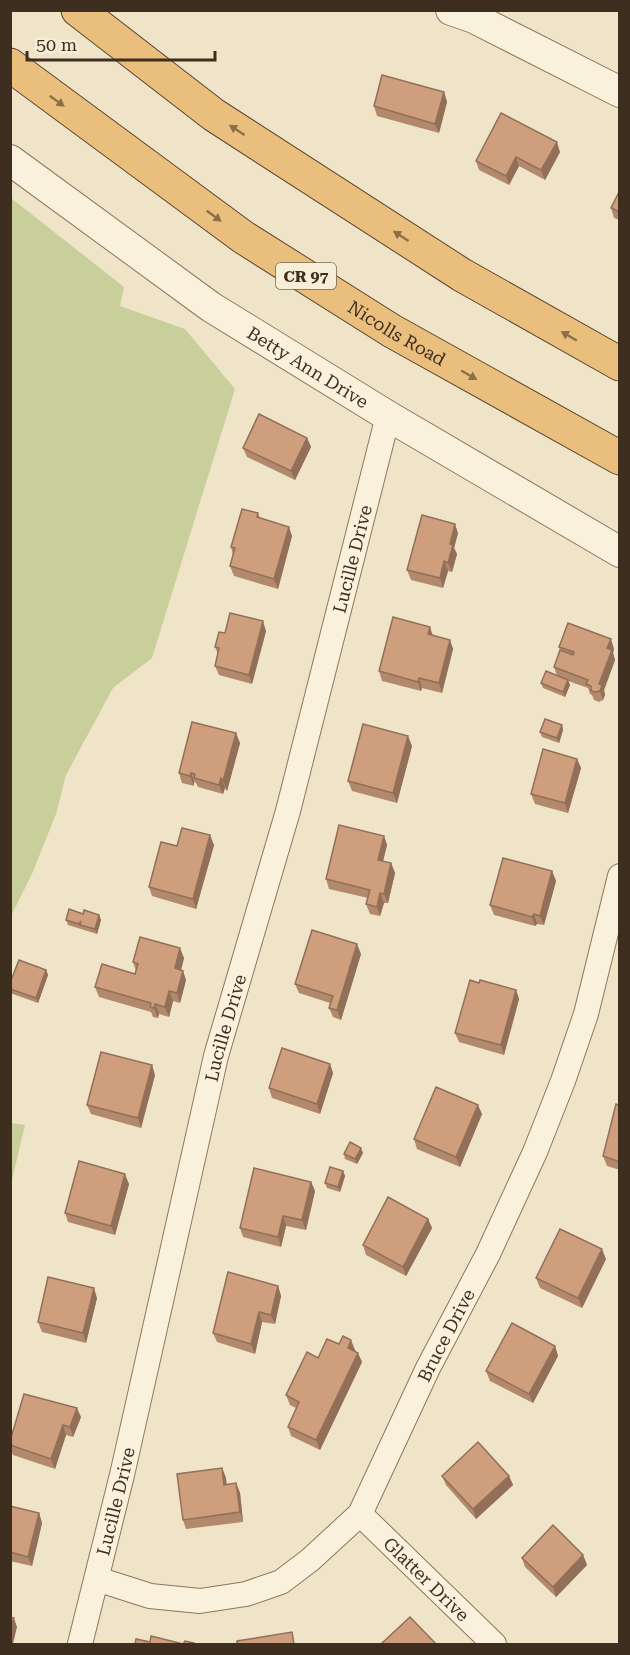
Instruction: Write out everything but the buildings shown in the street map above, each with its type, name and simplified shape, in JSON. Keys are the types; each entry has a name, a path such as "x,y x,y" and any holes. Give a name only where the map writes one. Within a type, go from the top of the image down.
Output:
{"highway":[{"path":"78,10 214,115 462,275 620,364"},
{"name":"Nicolls Road","path":"10,65 243,237 392,331 620,458"}],"street":[{"path":"468,13 620,92"},
{"name":"Betty Ann Drive","path":"10,160 211,307 388,416 620,552"},
{"name":"Lucille Drive","path":"80,1644 97,1579 216,1056 288,811 388,416"},
{"name":"Bruce Drive","path":"97,1579 150,1596 200,1602 246,1594 281,1582 310,1560 360,1514 428,1368 488,1254 535,1152 586,1014 620,876"},
{"name":"Glatter Drive","path":"360,1514 494,1644"}],"green space":[{"path":"11,198 124,287 120,306 185,329 235,389 152,658 113,688 66,775 56,814 32,874 11,916"},
{"path":"10,1123 25,1125 11,1184"}]}
